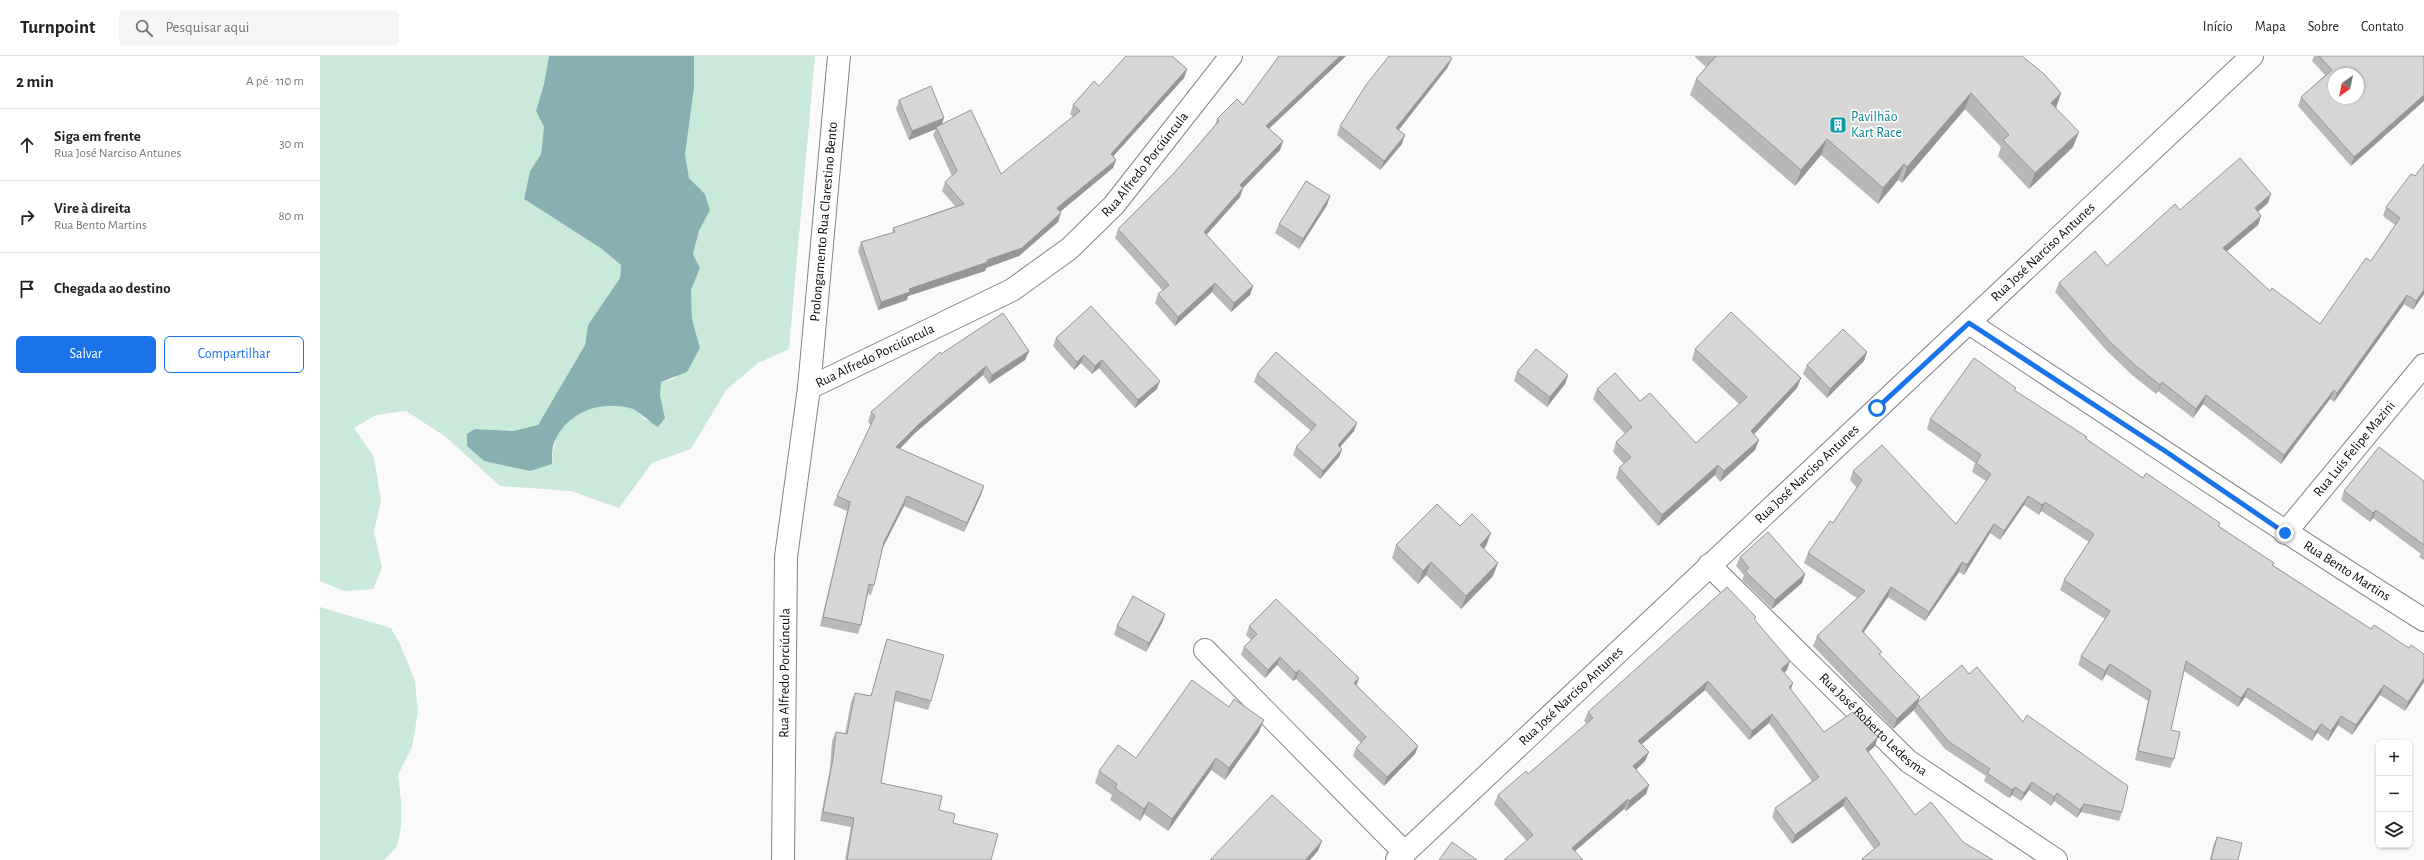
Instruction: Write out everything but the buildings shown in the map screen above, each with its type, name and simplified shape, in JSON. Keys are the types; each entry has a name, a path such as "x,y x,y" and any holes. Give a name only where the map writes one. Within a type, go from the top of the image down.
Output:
{"street":[{"name":"Prolongamento Rua Clarestino Bento","path":"809,388 839,56"},
{"name":"Rua Alfredo Porciúncula","path":"783,860 786,557 809,388 1012,290 1069,249 1114,205 1231,56"},
{"name":"Rua José Narciso Antunes","path":"1401,856 2252,56"},
{"name":"Rua Bento Martins","path":"1969,323 2168,453 2285,533 2424,620"},
{"name":"Rua Luís Felipe Mazini","path":"2285,533 2424,364"},
{"name":"Rua José Roberto Ledesma","path":"1709,565 1908,761 2056,860"},
{"path":"1205,650 1401,856"}],"green space":[{"path":"320,56 549,56 544,84 536,111 544,127 541,154 530,171 524,199 602,249 621,265 620,278 588,325 585,345 538,425 513,431 475,429 552,464 554,444 560,430 570,419 586,410 606,405 625,406 634,409 645,420 665,418 660,395 661,382 674,379 700,348 692,319 691,289 700,268 693,254 699,231 710,210 705,194 689,178 685,155 694,88 694,56 815,56 789,349 758,363 727,389 691,449 652,463 619,508 571,491 500,486 446,437 406,411 376,415 354,428 374,457 381,501 374,531 382,568 373,589 344,591 320,581"},
{"path":"320,607 391,628 400,644 415,681 418,712 412,747 398,775 401,800 401,828 397,846 384,860 320,860"}],"water":[{"path":"549,56 694,56 694,88 685,155 689,178 705,194 710,210 699,231 693,254 700,268 691,290 692,319 700,348 687,372 661,382 660,395 665,418 658,427 635,410 621,406 597,407 585,411 566,424 558,434 553,446 552,464 530,471 484,461 467,446 467,434 475,429 513,431 538,425 585,345 588,325 620,278 621,265 602,249 524,199 530,171 541,154 544,127 536,111 544,84"}],"place":[{"name":"Pavilhão Kart Race","path":"1838,125"}],"route":[{"path":"1877,408 1969,323 2168,453 2285,533"}]}
